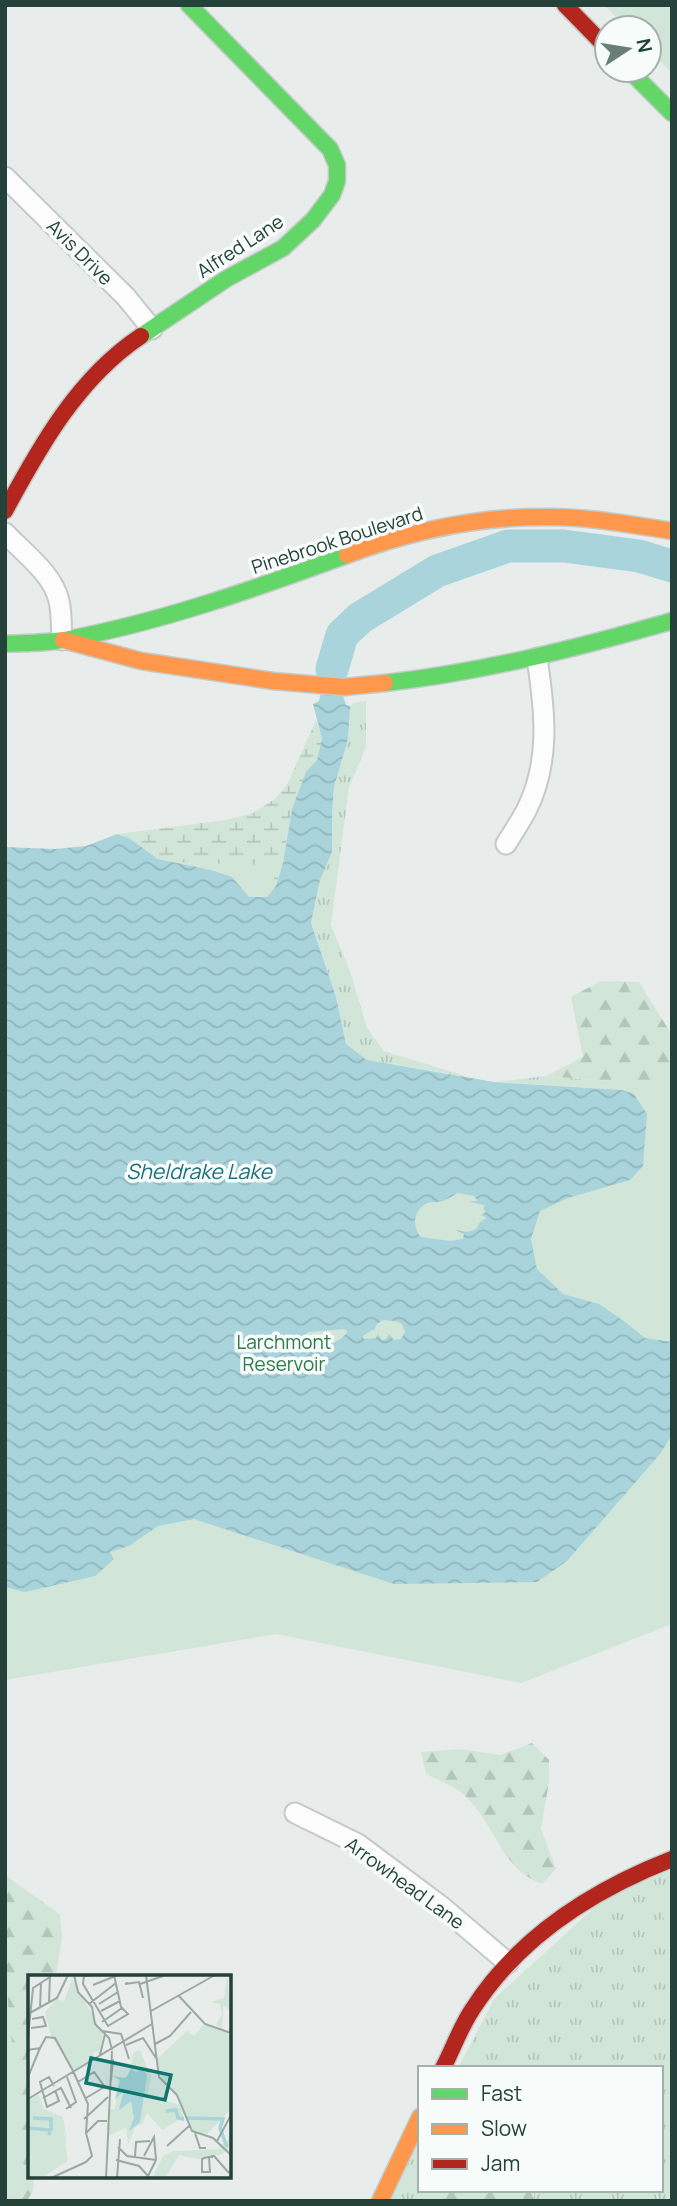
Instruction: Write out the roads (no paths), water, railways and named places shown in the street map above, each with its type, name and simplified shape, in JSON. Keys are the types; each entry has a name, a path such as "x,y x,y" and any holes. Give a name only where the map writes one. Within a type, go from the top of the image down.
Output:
{"street":[{"name":"Alfred Lane","path":"5,512 38,449 64,412 95,377 131,343 226,279 283,248 313,220 332,195 337,181 337,165 330,149 189,5"},
{"path":"565,5 593,34"},
{"path":"643,84 672,113"},
{"name":"Avis Drive","path":"5,177 125,297 152,329"},
{"path":"604,521 672,514"},
{"name":"Pinebrook Boulevard","path":"5,644 62,640 211,603 363,549 427,531 485,520 552,517 672,531"},
{"path":"5,533 55,588 61,610 62,640"},
{"name":"Pinebrook Boulevard","path":"62,640 141,661 321,686 440,677 537,658 672,621"},
{"path":"506,844 526,810 541,766 545,744 545,720 537,658"},
{"name":"Arrowhead Lane","path":"295,1813 358,1844 441,1906 508,1963"},
{"path":"444,2066 471,2011 508,1963 544,1930 574,1906 623,1879 672,1859"},
{"path":"380,2201 418,2121"}],"water":[{"name":"Sheldrake Lake","path":"332,669 337,675 346,705 350,706 348,739 334,787 332,852 320,880 311,923 336,997 346,1044 367,1060 494,1082 622,1090 634,1094 647,1114 643,1166 630,1180 568,1198 540,1211 531,1239 537,1269 563,1294 599,1304 645,1338 672,1342 672,1435 660,1454 567,1561 537,1582 394,1584 194,1519 158,1526 129,1546 110,1552 114,1559 95,1576 25,1592 5,1587 5,847 55,849 86,846 117,834 129,838 158,859 232,877 249,897 267,897 276,886 283,863 292,809 306,772 317,760 322,739 313,704 319,701 325,674","holes":["458,1193 474,1196 478,1201 470,1202 485,1205 483,1209 486,1212 481,1215 487,1218 480,1222 476,1229 467,1232 456,1230 464,1234 463,1239 450,1241 421,1237 415,1224 418,1210 428,1203 443,1201","383,1320 395,1321 402,1324 405,1332 401,1339 394,1340 389,1334 382,1340 378,1334 376,1338 364,1339 363,1336 374,1330","345,1329 348,1332 338,1341 328,1344 306,1335 308,1332"]}],"waterway":[{"path":"332,669 342,635 360,618 437,571 508,546 564,546 639,556 672,566"}],"park label":[{"name":"Larchmont Reservoir","path":"284,1353"}]}
